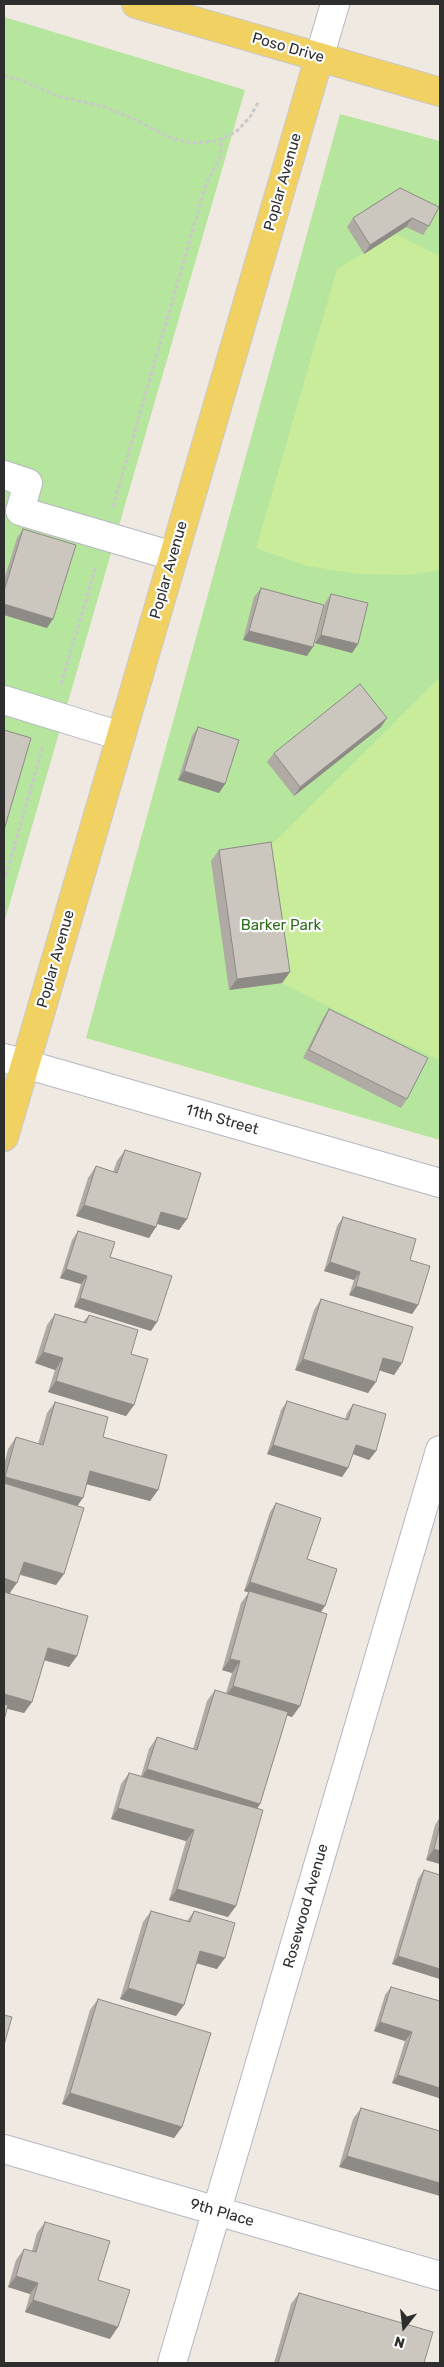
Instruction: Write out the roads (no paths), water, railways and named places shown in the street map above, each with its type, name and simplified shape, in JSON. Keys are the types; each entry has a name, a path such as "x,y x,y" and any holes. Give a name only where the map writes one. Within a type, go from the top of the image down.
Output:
{"main road":[{"name":"Poso Drive","path":"136,4 440,92"},
{"name":"Poplar Avenue","path":"4,1137 15,1061 121,736 319,58"}],"street":[{"name":"Poplar Avenue","path":"319,58 335,4"},
{"path":"4,475 28,482 20,511 173,556"},
{"path":"4,700 121,736"},
{"name":"11th Street","path":"15,1061 440,1183"},
{"name":"Rosewood Avenue","path":"172,2363 440,1450"},
{"name":"9th Place","path":"4,2149 440,2276"}],"park label":[{"name":"Barker Park","path":"281,926"}]}
